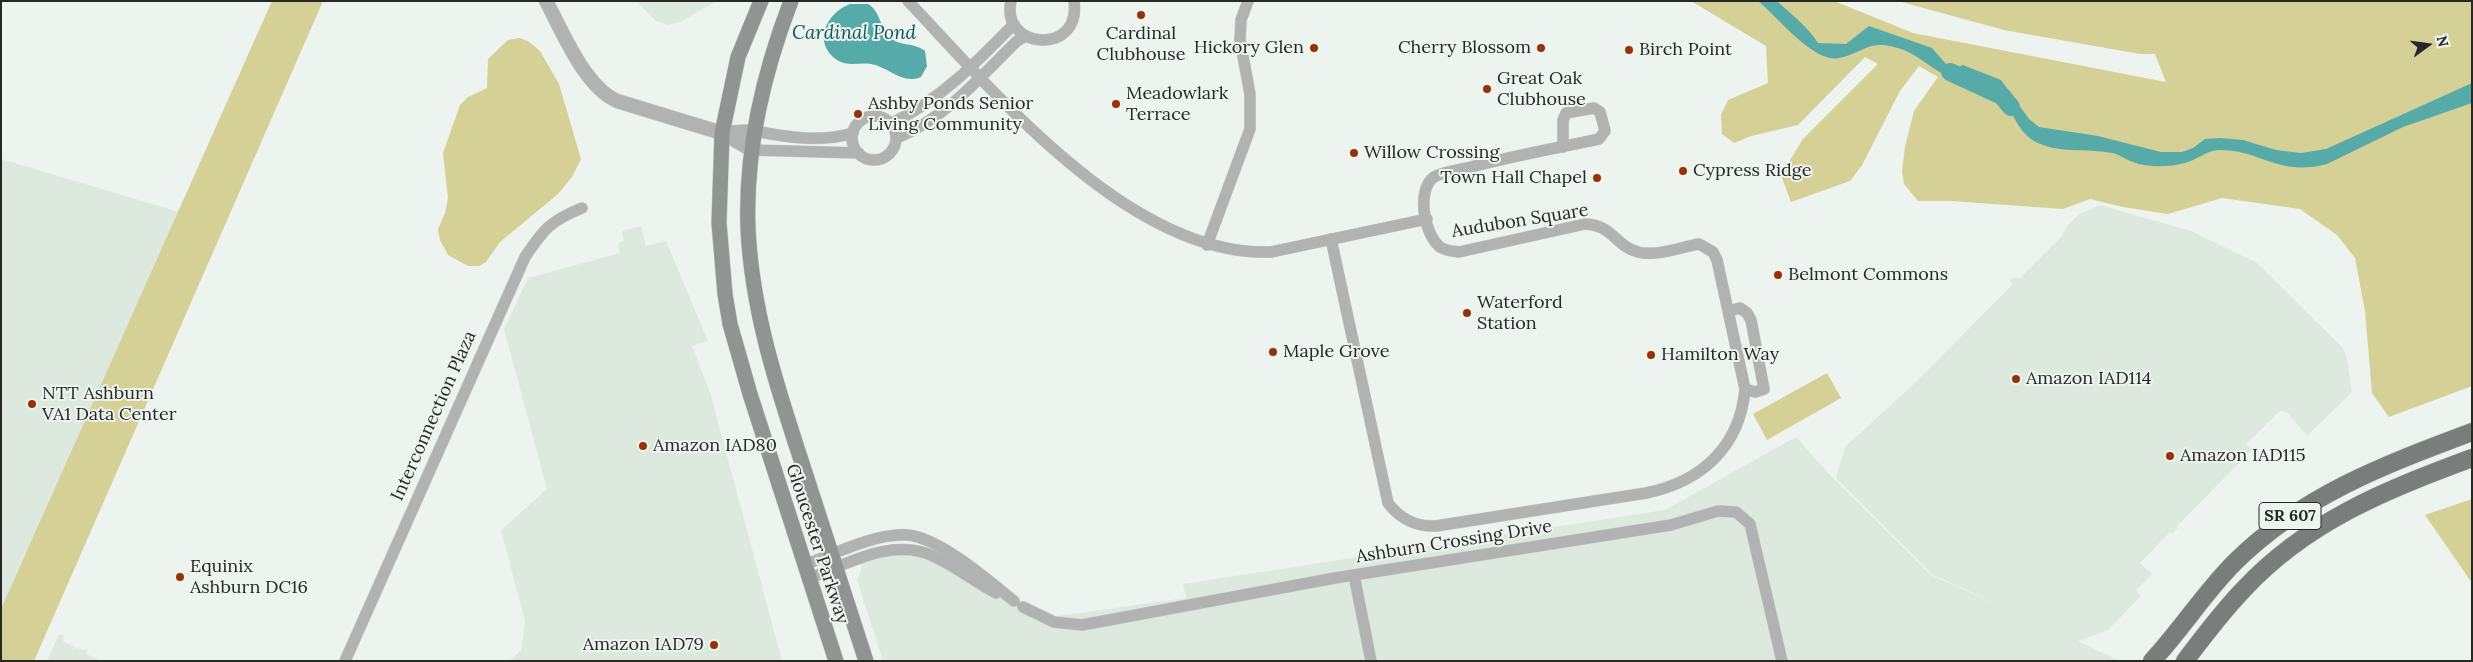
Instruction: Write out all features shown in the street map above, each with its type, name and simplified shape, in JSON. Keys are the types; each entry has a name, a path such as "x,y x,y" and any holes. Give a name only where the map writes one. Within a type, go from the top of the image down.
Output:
{"main road":[{"name":"Gloucester Parkway","path":"761,1 738,57 722,133 719,179 721,257 730,324 750,394 836,661"},
{"name":"Gloucester Parkway","path":"791,1 763,85 752,150 748,228 753,285 758,316 784,408 866,661"},
{"name":"SR 607","path":"2152,661 2230,568 2288,517 2326,493 2368,472 2472,432"},
{"name":"SR 607","path":"2185,661 2243,590 2271,563 2312,532 2379,494 2472,458"}],"street":[{"path":"546,1 586,72 602,92 617,100 722,133 752,150 858,153 868,159 884,158 892,151 897,138 892,124 884,117 869,116 860,120 853,132 853,144 858,153"},
{"path":"908,1 969,68 1067,162 1143,215 1207,245 1254,252 1271,252 1427,218"},
{"path":"1011,1 1010,14 1014,24 1026,36 1044,41 1062,34 1073,18 1074,1"},
{"path":"1207,245 1250,129 1250,94 1240,40 1242,20 1248,1"},
{"path":"892,124 931,101 969,68 1014,24"},
{"path":"897,138 931,121 955,103 1017,41 1026,36"},
{"path":"722,133 755,131 818,138 837,137 853,132"},
{"name":"Audubon Square","path":"1563,147 1442,174 1425,186 1424,206 1434,240 1446,250 1459,252 1585,224 1598,225 1637,252 1649,253 1699,244 1713,252 1717,260 1745,389"},
{"name":"Interconnection Plaza","path":"346,661 525,257 547,226 559,218 582,208"},
{"path":"1331,239 1388,503 1394,511 1407,520 1426,527 1653,492 1674,484 1704,468 1722,451 1735,432 1740,420 1745,389 1755,392 1764,389 1747,313 1740,308 1729,311"},
{"name":"Ashburn Crossing Drive","path":"1023,607 1054,622 1082,625 1354,575 1671,524 1718,511 1736,512 1750,524 1782,661"},
{"path":"806,572 834,562 887,537 914,536 932,543 976,570 1014,601 976,583 935,556 913,549 891,549 834,562"},
{"path":"1354,575 1371,661"}],"shaded area":[{"path":"272,1 323,1 34,661 1,661 1,609"},
{"path":"636,1 717,1 680,22 668,25 656,21"},
{"path":"1691,1 1834,1 1913,33 2166,82 2155,54 2140,54 2004,30 1898,1 2472,1 2472,386 2389,417 2372,393 2365,311 2355,258 2337,235 2300,209 2222,198 2168,214 2123,207 2090,199 2063,209 1951,201 1918,201 1904,184 1902,171 1905,147 1914,111 1938,77 1919,66 1900,91 1862,165 1850,181 1791,202 1781,175 1803,139 1878,64 1865,57 1798,125 1751,136 1734,143 1722,134 1721,115 1728,100 1768,83 1766,46"},
{"path":"519,38 528,41 540,51 559,84 581,159 572,177 558,194 500,242 486,262 479,266 468,266 448,255 440,240 438,229 445,213 448,198 443,153 460,105 468,97 487,88 488,59 508,40"},
{"path":"1,159 179,212 1,609"},
{"path":"2100,205 2191,231 2257,263 2342,347 2346,354 2352,392 2307,436 2289,414 2281,410 2246,444 2252,450 2177,526 2178,528 2172,534 2170,532 2140,563 2152,574 2136,590 2141,596 2108,630 2078,641 2120,661 883,661 857,580 862,568 858,556 925,549 1044,618 1186,598 1183,584 1665,510 1796,437 1829,474 1931,575 2005,608 1932,574 1836,478 1845,447 1917,381 2012,285 2010,280 2014,277 2019,279 2062,236 2067,226 2079,214"},
{"path":"641,226 646,246 666,241 708,341 692,346 710,392 782,661 505,661 512,659 521,650 525,621 501,530 547,489 504,329 528,278 620,253 618,243 624,241 622,231"},
{"path":"1827,373 1841,398 1767,440 1753,414"},
{"path":"2472,499 2472,583 2425,515"},
{"path":"59,634 64,636 63,641 78,649 88,650 86,654 101,661 47,661"}],"water":[{"path":"1758,1 1777,1 1805,27 1818,43 1846,44 1869,26 1932,48 1946,64 1956,68 1963,65 2001,80 2029,119 2039,127 2098,136 2161,152 2182,152 2193,148 2205,139 2220,138 2243,140 2276,150 2301,153 2326,149 2472,83 2472,103 2403,127 2327,164 2296,167 2234,151 2215,150 2189,162 2166,166 2145,165 2112,153 2052,148 2034,141 2028,137 2006,104 1995,93 1981,86 1943,74 1907,51 1890,46 1874,45 1839,58 1829,58 1818,54 1807,47"},
{"name":"Cardinal Pond","path":"850,4 868,4 878,15 889,37 925,51 927,66 921,77 908,79 871,64 841,62 829,53 825,45 825,29 834,14"}],"waterway":[{"path":"1950,72 2002,96 2011,107"}],"place":[{"name":"Cardinal Clubhouse","path":"1141,15"},
{"name":"Hickory Glen","path":"1314,48"},
{"name":"Cherry Blossom","path":"1541,48"},
{"name":"Birch Point","path":"1629,50"},
{"name":"Great Oak Clubhouse","path":"1487,89"},
{"name":"Meadowlark Terrace","path":"1116,104"},
{"name":"Ashby Ponds Senior Living Community","path":"858,114"},
{"name":"Willow Crossing","path":"1354,153"},
{"name":"Cypress Ridge","path":"1683,171"},
{"name":"Town Hall Chapel","path":"1597,178"},
{"name":"Belmont Commons","path":"1778,275"},
{"name":"Waterford Station","path":"1467,313"},
{"name":"Maple Grove","path":"1273,352"},
{"name":"Hamilton Way","path":"1651,355"},
{"name":"Amazon IAD114","path":"2016,379"},
{"name":"NTT Ashburn VA1 Data Center","path":"32,404"},
{"name":"Amazon IAD80","path":"643,446"},
{"name":"Amazon IAD115","path":"2170,456"},
{"name":"Equinix Ashburn DC16","path":"180,577"},
{"name":"Amazon IAD79","path":"714,645"}]}
